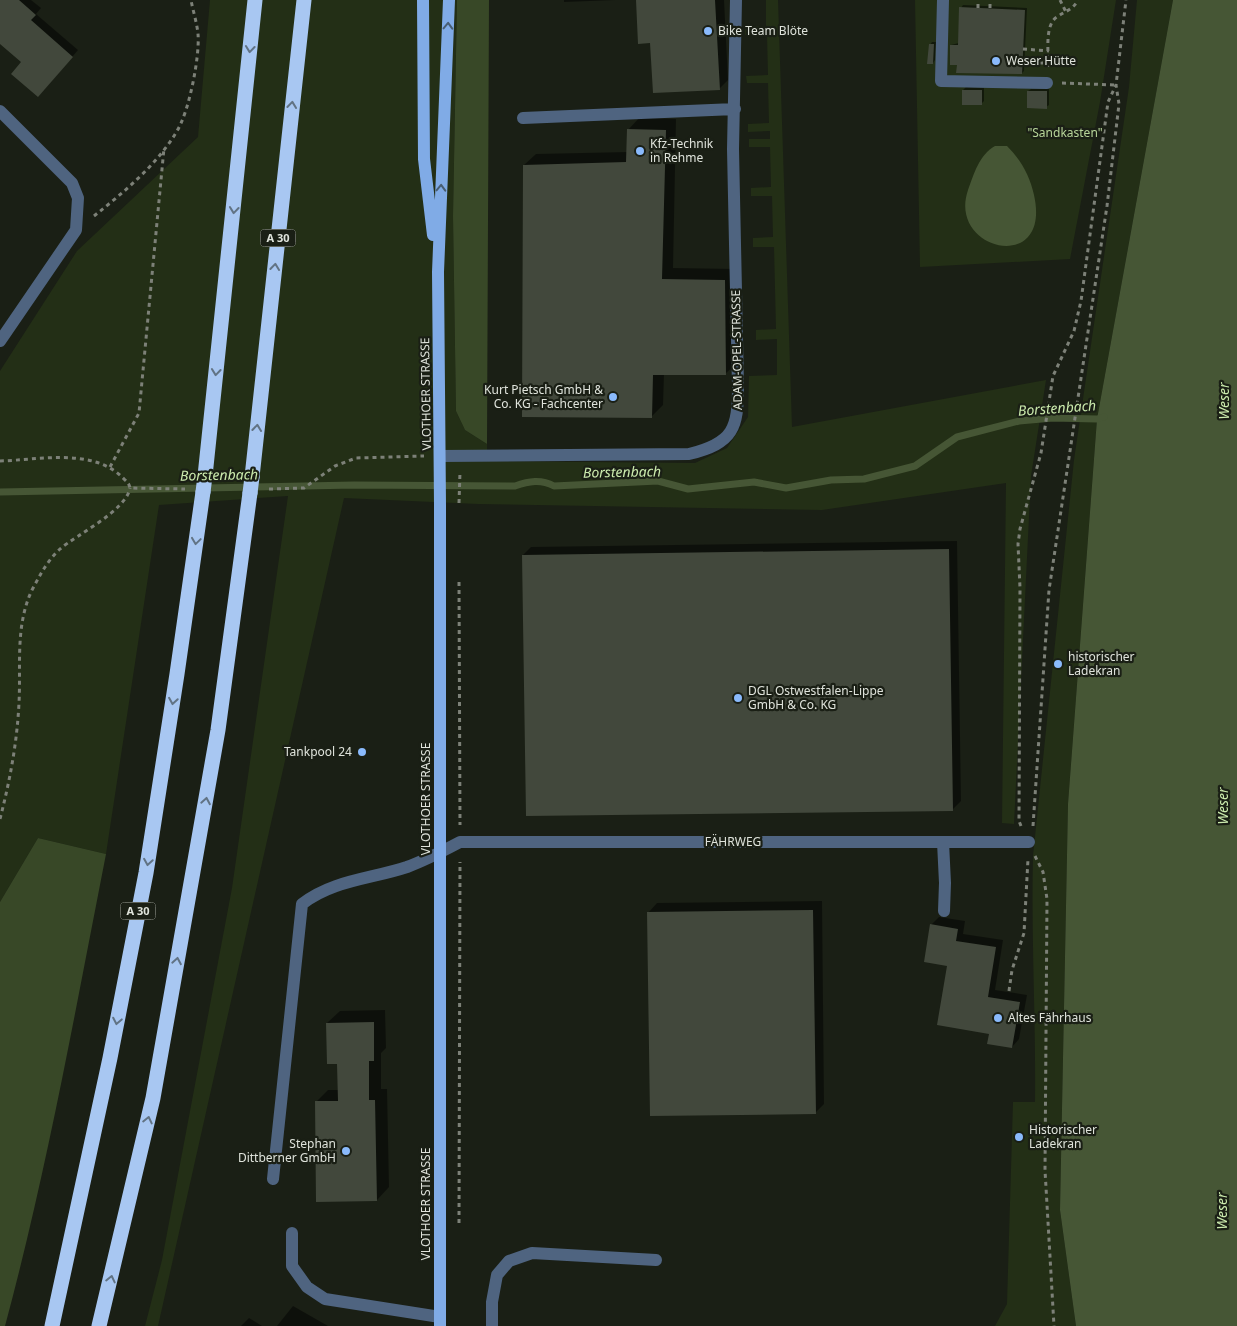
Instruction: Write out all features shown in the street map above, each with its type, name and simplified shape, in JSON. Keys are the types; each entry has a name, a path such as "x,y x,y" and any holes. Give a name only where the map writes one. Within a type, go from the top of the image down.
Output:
{"highway":[{"name":"A 30","path":"52,1326 110,1058 146,873 178,674 204,476 255,0"},
{"name":"A 30","path":"99,1326 153,1098 218,730 257,491 252,477 304,0"}],"main road":[{"name":"VLOTHOER STRASSE","path":"423,0 424,159 438,272"},
{"name":"VLOTHOER STRASSE","path":"440,1321 440,456 438,272 449,0"}],"street":[{"name":"ADAM-OPEL-STRASSE","path":"440,456 689,454 717,444 731,432 738,416 738,386 734,184 726,150 735,109 736,0"},
{"path":"943,0 941,81 1047,83"},
{"path":"523,118 735,109"},
{"path":"0,111 72,184 78,198 76,230 0,341"},
{"path":"720,185 734,184"},
{"name":"FÄHRWEG","path":"273,1180 302,904 317,893 352,880 407,867 460,842 1029,842"},
{"path":"943,842 944,911"},
{"path":"292,1233 292,1266 307,1287 325,1299 440,1321"},
{"path":"492,1326 492,1302 497,1275 509,1261 532,1253 656,1260"}],"path":[{"path":"76,230 116,198 149,167 178,131 185,116 192,85 198,35 191,0"},
{"path":"978,0 978,8"},
{"path":"990,0 990,8"},
{"path":"1060,0 1066,12"},
{"path":"1078,0 1073,8 1050,23 1047,83 1116,85"},
{"path":"1008,991 1012,970 1024,933 1029,842 1033,824 1049,590 1079,380 1094,299 1107,206 1118,104 1116,85 1126,0"},
{"path":"1023,49 1049,51"},
{"path":"1023,63 1048,63"},
{"path":"1054,1326 1045,1170 1047,899 1043,872 1019,821 1020,588 1018,544 1020,529 1041,453 1053,376 1074,330 1081,301 1108,102 1116,85"},
{"path":"110,467 138,413 164,148"},
{"path":"257,491 304,488 335,466 356,458 440,456"},
{"path":"459,507 460,457"},
{"path":"0,461 64,459 99,461 110,467 129,486 188,488"},
{"path":"0,819 14,761 20,701 20,629 31,593 46,564 60,549 104,520 129,494 129,486"},
{"path":"459,576 459,1232"}],"green space":[{"path":"210,0 457,0 453,216 456,411 465,430 487,444 487,461 695,463 727,448 748,417 749,376 777,375 777,339 756,340 756,330 776,329 774,247 753,247 753,238 773,237 772,196 751,196 751,188 771,187 770,147 749,147 749,139 770,139 770,131 748,132 748,124 769,123 768,83 747,83 746,76 768,75 767,35 745,35 745,27 766,26 766,0 778,0 792,427 1046,380 1031,476 1014,824 1002,823 1006,483 822,510 478,504 344,498 158,1326 145,1326 162,1260 232,888 288,496 159,505 106,854 38,838 0,902 0,371 77,251 198,137"},
{"name":"\"Sandkasten\"","path":"915,0 1116,0 1100,102 1070,259 920,267"},
{"path":"1137,0 1173,0 1097,419 1068,804 1060,1210 1076,1326 995,1326 1007,1304 1013,1102 1035,1102 1033,856 1074,460 1129,87"}],"shaded area":[{"path":"457,0 489,0 487,444 465,430 456,411 453,216"},
{"path":"38,838 106,854 60,1091 34,1209 5,1326 0,1326 0,902"}],"water":[{"name":"Weser","path":"1173,0 1237,0 1237,1326 1076,1326 1060,1210 1068,804 1097,419"},
{"path":"995,146 1007,146 1017,157 1027,175 1034,195 1035,220 1028,237 1015,245 1000,245 984,239 972,228 966,211 968,190 975,171 985,154"}],"building":[{"path":"0,0 19,0 36,15 31,20 73,57 38,97 11,74 21,62 0,44"},
{"path":"636,0 715,0 720,90 653,93 650,43 638,44"},
{"path":"959,7 1025,10 1022,74 956,73 957,65 950,65 950,45 958,45"},
{"path":"929,44 934,44 933,64 927,64"},
{"path":"962,90 982,90 982,105 962,105"},
{"path":"1027,91 1047,91 1047,109 1027,108"},
{"path":"627,129 666,130 662,279 725,280 726,375 653,375 652,418 522,417 523,165 626,162"},
{"name":"DGL Ostwestfalen-Lippe GmbH & Co. KG","path":"949,549 953,811 526,816 522,555"},
{"path":"813,910 816,1114 650,1116 647,912"},
{"path":"930,924 958,929 956,941 996,947 988,997 1020,1002 1012,1048 987,1044 989,1034 937,1025 947,966 924,962"},
{"name":"Stephan Dittberner GmbH","path":"374,1022 374,1061 369,1061 369,1100 375,1100 377,1201 316,1202 315,1101 338,1101 337,1064 327,1064 326,1023"}],"waterway":[{"name":"Borstenbach","path":"0,492 354,485 515,486 535,482 544,482 554,486 658,481 688,489 754,482 786,488 831,480 864,479 915,466 957,437 1019,421 1053,418 1097,419 1104,417"}],"place":[{"name":"Bike Team Blöte","path":"708,31"},
{"name":"Weser Hütte","path":"996,61"},
{"name":"Kfz-Technik in Rehme","path":"640,151"},
{"name":"Kurt Pietsch GmbH & Co. KG - Fachcenter","path":"613,397"},
{"name":"historischer Ladekran","path":"1058,664"},
{"name":"DGL Ostwestfalen-Lippe GmbH & Co. KG","path":"738,698"},
{"name":"Tankpool 24","path":"362,752"},
{"name":"Altes Fährhaus","path":"998,1018"},
{"name":"Historischer Ladekran","path":"1019,1137"},
{"name":"Stephan Dittberner GmbH","path":"346,1151"}]}
